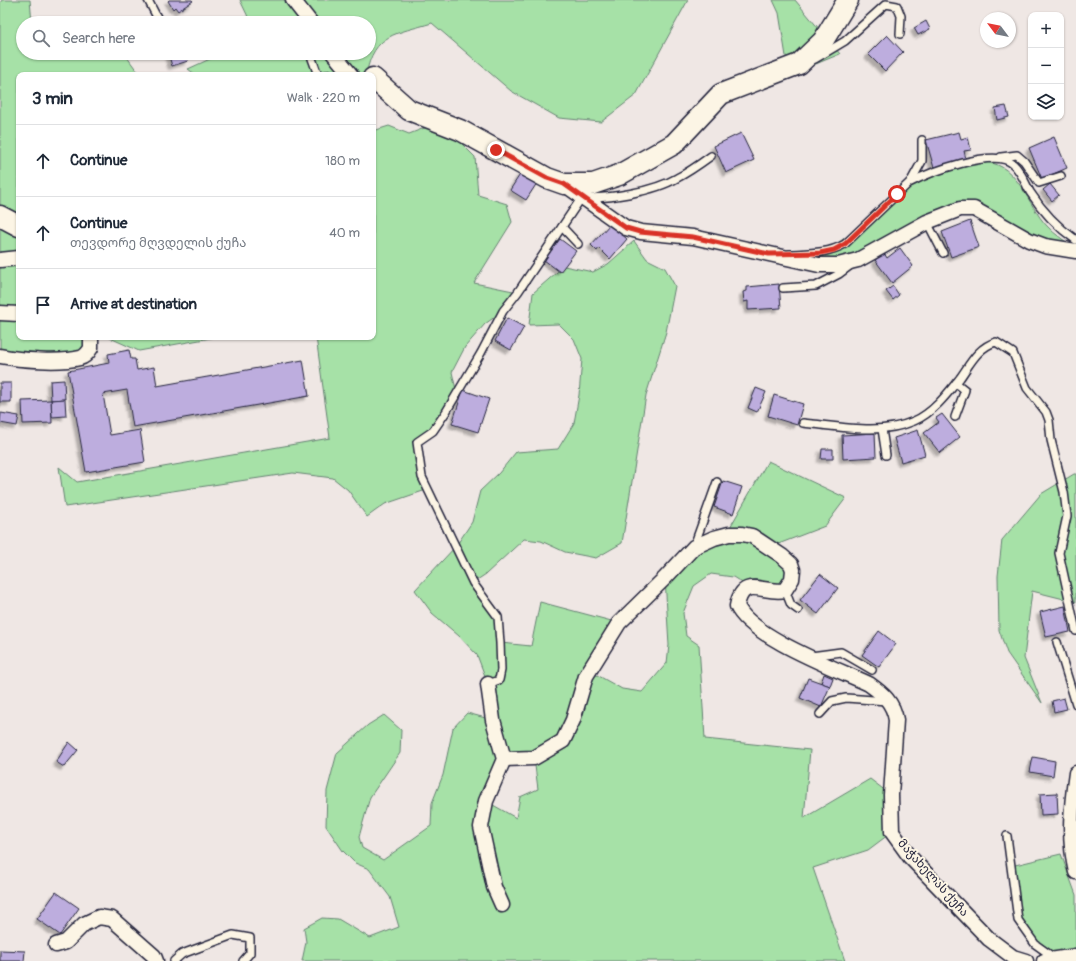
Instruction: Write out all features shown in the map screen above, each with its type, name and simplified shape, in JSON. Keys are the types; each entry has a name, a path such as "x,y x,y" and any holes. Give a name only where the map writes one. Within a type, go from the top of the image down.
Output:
{"street":[{"path":"293,0 306,16"},
{"path":"564,184 593,184 618,175 674,144 721,94 799,64 823,41 848,0"},
{"path":"339,60 349,72"},
{"path":"376,81 409,110 460,130 512,160 547,178 564,184 626,228 640,232 693,237 819,266 838,265 858,260 927,222 960,208 974,209 1029,240 1045,246 1076,251"},
{"path":"0,216 16,224"},
{"path":"0,260 16,258"},
{"path":"0,313 16,314"},
{"path":"0,356 12,359 52,360 79,358 85,356 92,348 91,340"},
{"path":"504,758 534,758 563,741 573,720 586,676 619,623 665,578 694,546 729,534 752,536 782,556 791,564 793,570 792,579 785,590 778,592 747,588 742,592 737,606 740,613 768,636 869,684 883,694 890,702"},
{"path":"488,684 493,720 504,758 486,801 481,827 494,887 502,905"},
{"name":"მაჭახელას ქუჩა","path":"890,702 894,710 896,720 891,795 892,832 910,857 989,939 1013,957 1026,961"},
{"path":"1076,773 1071,804 1070,830 1071,852 1076,872"},
{"path":"56,945 66,942 84,924 99,917 112,920 154,956 156,961"},
{"path":"1050,960 1076,956"}],"lane":[{"path":"148,0 156,16"},
{"path":"823,41 833,23 842,0"},
{"path":"799,64 817,59 846,41 886,4 897,6 901,16 900,34"},
{"path":"313,60 317,72"},
{"path":"769,254 820,253 834,250 845,244 909,184 922,161 922,140"},
{"path":"909,184 934,171 998,157 1017,155 1024,161 1039,183 1061,176"},
{"path":"488,684 499,680 501,670 498,617 467,572 422,477 417,442 433,431 446,412 481,353 503,311 518,292 582,197 598,199 660,186 677,179 711,156"},
{"path":"998,157 1013,164 1030,192 1051,220 1076,240"},
{"path":"927,222 943,253"},
{"path":"562,227 578,244"},
{"path":"783,288 816,286 839,274 858,260"},
{"path":"802,423 882,429 915,421 929,412 956,383 979,351 988,344 996,342 1013,353 1027,388 1046,412 1050,420 1051,440 1064,492 1067,516 1059,553 1076,631"},
{"path":"955,417 965,390 956,383"},
{"path":"882,429 886,455"},
{"path":"694,546 717,482"},
{"path":"785,590 791,605 798,610"},
{"path":"1057,642 1076,704"},
{"path":"810,657 841,652 872,670"},
{"path":"820,714 832,701 846,698 890,702"},
{"path":"1007,836 1018,920 1050,960"},
{"path":"174,961 182,954 233,935 250,938 250,953 243,961"}],"green space":[{"path":"2,0 30,0 31,16 16,16 16,60 129,60 138,72 16,72 16,340 90,340 85,356 0,356 0,3"},
{"path":"240,0 688,0 636,95 601,122 559,118 511,91 432,23 388,37 376,50 376,16 248,16"},
{"path":"773,0 795,0 840,54 789,75 779,13"},
{"path":"208,60 370,60 367,72 192,72 188,69"},
{"path":"440,122 475,157 478,195 507,204 512,222 474,283 518,292 503,311 485,324 465,347 452,372 457,394 433,431 417,442 420,466 429,489 385,504 367,517 348,490 333,478 293,473 65,507 59,467 77,482 330,438 316,340 376,340 376,130 389,126 409,134"},
{"path":"965,162 986,162 1007,170 1015,178 1047,226 1076,249 1045,246 974,209 858,260 809,262 861,226 899,189 913,178 936,168"},
{"path":"634,241 647,259 665,268 675,286 666,332 646,395 622,543 596,558 565,552 541,541 524,539 486,574 474,582 498,617 501,643 531,646 540,602 619,623 587,676 597,675 622,689 642,692 667,663 669,645 665,578 682,554 729,529 768,461 846,498 825,526 768,548 783,560 789,574 784,585 744,584 733,577 711,574 694,586 683,613 686,636 699,645 705,739 810,750 804,818 870,779 891,795 892,832 868,850 813,868 845,961 302,961 306,942 304,928 322,918 338,919 370,938 399,927 390,897 369,869 355,863 343,851 326,826 327,791 337,753 368,725 384,715 401,730 400,753 370,797 359,837 362,848 383,860 431,826 432,803 443,775 453,728 467,713 493,720 488,684 477,655 459,636 432,613 415,590 456,546 472,522 480,491 499,473 516,452 558,449 574,423 579,395 582,359 574,339 559,324 529,325 533,293 564,266 593,272 608,264","holes":["534,758 538,789 520,797 516,818 486,801 504,759"]},
{"path":"115,340 200,340 139,351"},
{"path":"1076,474 1076,602 1032,591 1024,658 1042,703 1007,653 999,630 998,576 1002,540 1041,494"},
{"path":"1061,854 1076,895 1076,956 1056,959 1035,944 1018,920 1011,866"}],"building":[{"path":"168,1 193,1 178,11 175,7 173,9"},
{"path":"926,21 930,29 918,35 914,28"},
{"path":"887,35 903,52 885,71 868,54"},
{"path":"170,60 188,60 188,61 172,66"},
{"path":"333,70 333,72 323,72"},
{"path":"1006,106 1009,117 997,120 995,108"},
{"path":"959,132 961,139 968,137 971,150 964,151 966,159 934,168 926,140"},
{"path":"741,133 754,160 726,173 714,146"},
{"path":"1054,137 1067,168 1042,179 1029,148"},
{"path":"521,173 537,183 526,200 510,190"},
{"path":"1050,184 1059,195 1052,201 1043,190"},
{"path":"970,221 979,247 951,257 942,232"},
{"path":"610,224 627,239 610,259 599,248 597,251 591,245"},
{"path":"560,239 576,251 560,272 544,260"},
{"path":"900,248 913,266 892,283 875,260 884,253 887,258"},
{"path":"779,284 781,308 748,310 748,301 744,302 743,292 747,291 747,287"},
{"path":"893,286 899,295 893,300 886,291"},
{"path":"507,318 524,327 511,350 495,341"},
{"path":"129,350 131,359 135,359 137,370 154,367 157,386 303,360 309,396 133,427 127,390 103,394 110,435 140,430 145,462 86,472 68,371 109,363 108,354"},
{"path":"64,380 65,399 51,400 50,381"},
{"path":"0,383 11,383 11,402 0,402"},
{"path":"756,388 766,392 757,412 748,408"},
{"path":"463,390 489,399 478,432 452,424"},
{"path":"774,395 803,404 797,425 768,416"},
{"path":"65,399 66,416 52,417 51,400"},
{"path":"51,400 52,423 23,424 22,401"},
{"path":"1,413 19,416 17,426 0,423"},
{"path":"942,414 960,437 940,453 924,433 939,422 936,418"},
{"path":"918,430 925,455 901,462 894,438"},
{"path":"875,433 876,457 843,459 842,435"},
{"path":"822,449 833,449 833,459 821,459"},
{"path":"723,481 742,487 733,514 714,507"},
{"path":"820,574 838,588 818,614 800,600"},
{"path":"1065,606 1070,632 1046,637 1040,612"},
{"path":"879,631 896,644 879,667 862,655"},
{"path":"824,674 833,678 830,686 821,683"},
{"path":"808,678 830,686 821,707 800,698"},
{"path":"1064,698 1067,709 1054,712 1052,701"},
{"path":"69,742 78,750 64,767 56,762"},
{"path":"1033,757 1055,761 1053,776 1030,772"},
{"path":"1057,793 1058,814 1041,815 1040,794"},
{"path":"56,892 79,908 60,935 37,919"},
{"path":"0,950 25,951 24,961 0,961"}],"route":[{"path":"496,150 547,178 564,184 626,228 640,232 693,237 726,246 769,254 820,253 834,250 845,244 897,194"}]}
